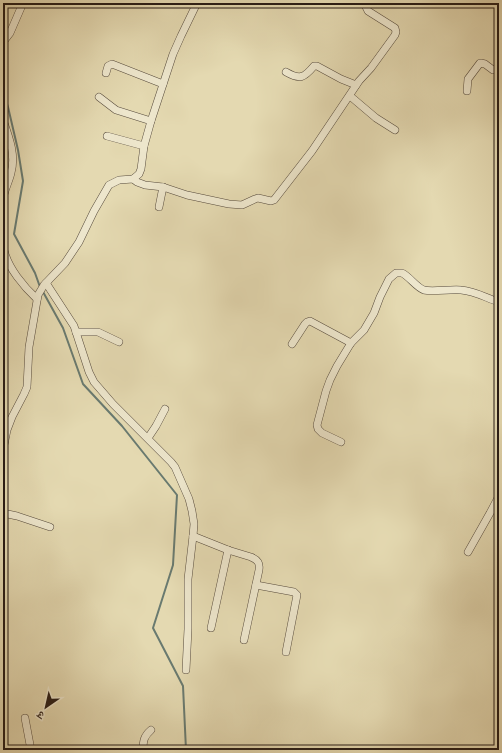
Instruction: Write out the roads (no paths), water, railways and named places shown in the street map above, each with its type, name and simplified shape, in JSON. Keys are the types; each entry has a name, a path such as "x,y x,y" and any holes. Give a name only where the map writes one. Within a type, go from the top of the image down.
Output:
{"street":[{"path":"3,42 10,33 23,3"},
{"path":"3,480 5,430 27,386 29,347 38,297 45,284 65,263 79,242 94,211 109,186 115,182 133,179 141,169 144,146 163,84 181,36 197,3"},
{"path":"133,179 145,185 163,187 187,195 229,204 242,205 255,198 272,201 276,198 312,151 356,85 375,62 396,32 394,26 374,15 367,9 367,3"},
{"path":"467,91 468,79 480,63 485,64 493,70 499,68"},
{"path":"106,73 108,66 112,64 163,84"},
{"path":"286,72 294,76 302,76 309,73 314,66 317,66 356,85"},
{"path":"99,96 116,110 151,121"},
{"path":"350,96 376,118 395,130"},
{"path":"3,120 13,154 12,168 4,188 3,200"},
{"path":"107,136 144,146"},
{"path":"159,207 163,187"},
{"path":"3,208 4,250 16,275 24,285 38,297"},
{"path":"341,442 322,433 318,429 317,425 326,392 337,366 351,343 364,330 374,313 389,279 396,273 402,273 423,289 454,289 468,291 499,302"},
{"path":"45,284 69,316 94,382 113,404 171,462 189,500 194,524 188,579 186,670"},
{"path":"292,344 305,324 310,321 351,343"},
{"path":"76,332 98,332 119,342"},
{"path":"148,438 165,409"},
{"path":"468,552 499,496"},
{"path":"3,513 17,516 50,528"},
{"path":"193,536 228,550 251,557 260,564 244,640"},
{"path":"211,628 228,550"},
{"path":"256,585 294,592 297,595 286,652"},
{"path":"25,718 31,750"},
{"path":"143,750 144,739 146,734 151,730"}],"waterway":[{"path":"3,91 18,150 23,181 14,234 35,273 40,287"},
{"path":"42,290 63,328 83,384 122,426 177,495 173,565 153,628 183,686 186,750"}]}
